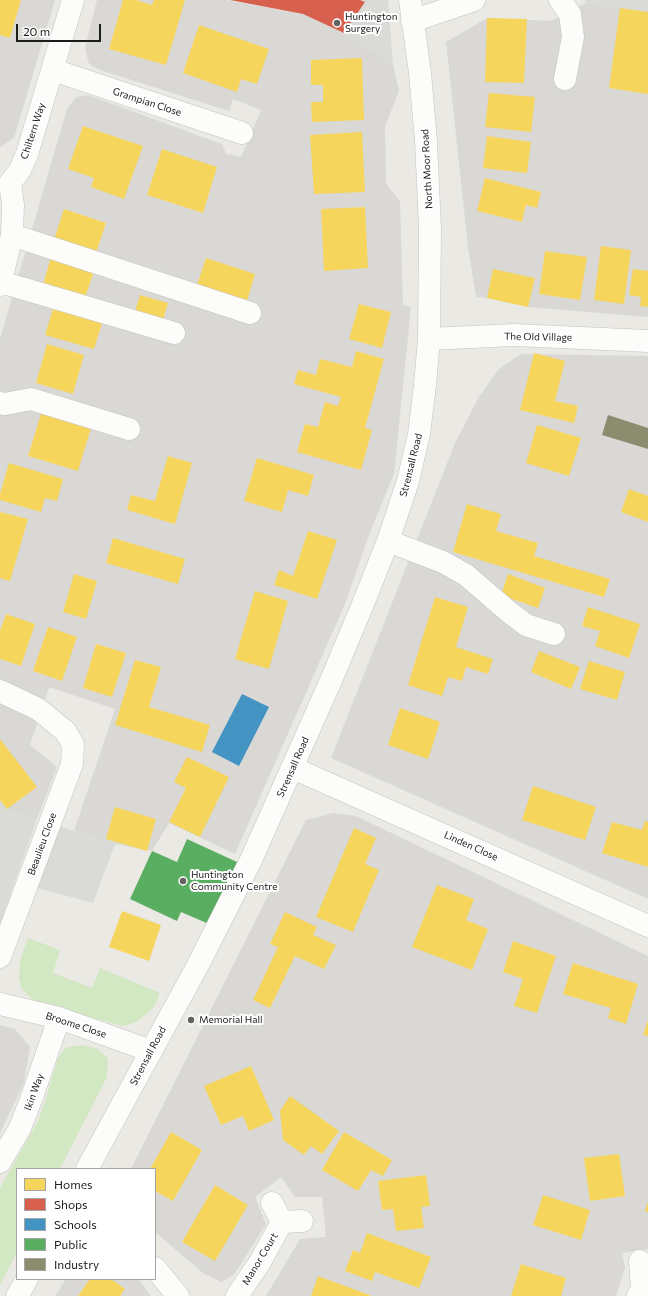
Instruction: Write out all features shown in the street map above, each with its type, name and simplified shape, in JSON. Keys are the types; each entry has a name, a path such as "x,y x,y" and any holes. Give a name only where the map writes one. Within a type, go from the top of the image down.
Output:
{"street":[{"name":"Chiltern Way","path":"0,283 12,235 12,205 5,184 20,170 28,154 73,0"},
{"path":"411,10 474,0"},
{"path":"560,0 570,14 573,37 565,79"},
{"name":"North Moor Road","path":"411,10 420,72 426,141 430,228 429,339"},
{"name":"Grampian Close","path":"52,70 242,133"},
{"path":"12,235 250,313"},
{"path":"0,283 174,333"},
{"name":"The Old Village","path":"429,339 514,335 648,341"},
{"name":"Strensall Road","path":"89,1168 198,965 248,867 332,678 388,541 408,481 419,434 429,339"},
{"path":"0,402 5,404 31,399 130,429"},
{"path":"388,541 443,562 466,575 526,625 554,634"},
{"name":"Beaulieu Close","path":"0,691 38,709 65,730 73,744 72,764 0,957"},
{"name":"Linden Close","path":"292,768 648,926"},
{"name":"Broome Close","path":"0,1004 59,1018 151,1051"},
{"name":"Ikin Way","path":"0,1162 20,1128 59,1018"},
{"name":"Manor Court","path":"236,1296 260,1262 285,1215"},
{"path":"640,1261 642,1292"},
{"path":"156,1269 178,1296"},
{"path":"17,1296 26,1280"}],"shaded area":[{"path":"0,0 55,0 14,138 0,147"},
{"path":"97,0 225,0 303,14 344,33 393,64 399,91 385,126 386,183 400,202 403,305 411,307 394,474 369,535 345,604 235,854 169,823 152,851 115,844 74,831 115,709 49,687 30,745 57,767 37,819 0,808 0,339 67,109 76,97 88,95 222,144 226,154 241,157 261,110 233,99 229,111 100,70 89,64 85,48"},
{"path":"360,0 388,0 393,64 344,33 365,2"},
{"path":"584,0 648,0 648,12 586,3"},
{"path":"586,3 648,11 648,317 528,307 476,297 468,247 446,42 487,18 551,21"},
{"path":"521,354 648,356 648,899 331,758 455,443 479,397 499,369"},
{"path":"0,808 37,819 0,924"},
{"path":"333,813 356,816 648,956 648,1249 622,1253 625,1268 616,1296 266,1296 300,1239 326,1237 322,1197 295,1197 281,1177 255,1197 266,1224 234,1275 221,1282 203,1273 156,1233 156,1168 132,1168 306,820"},
{"path":"50,823 106,839 115,844 93,903 27,885"},
{"path":"0,1025 15,1029 30,1047 24,1083 0,1133"},
{"path":"65,1280 139,1280 151,1296 55,1296"}],"green space":[{"path":"28,938 60,950 53,973 92,988 100,968 160,993 155,1005 148,1013 136,1022 123,1026 33,1000 22,989 19,978 20,961"},
{"path":"81,1045 98,1049 108,1059 107,1077 61,1168 16,1168 16,1254 0,1285 0,1188 37,1123 58,1058 65,1048"}],"building: Homes":[{"path":"0,0 21,0 10,38 0,35"},
{"path":"123,0 136,0 152,5 154,0 185,0 166,65 109,49"},
{"path":"620,8 648,12 648,94 609,88"},
{"path":"487,18 527,19 524,83 485,82"},
{"path":"199,25 269,49 257,84 241,79 237,92 183,73"},
{"path":"362,58 364,120 312,122 311,102 323,102 323,85 311,85 311,60"},
{"path":"489,93 535,97 531,132 485,127"},
{"path":"83,126 143,146 124,199 91,187 94,178 68,169"},
{"path":"362,132 365,192 314,194 310,135"},
{"path":"487,136 531,142 527,173 483,168"},
{"path":"162,149 217,167 203,213 147,195"},
{"path":"485,178 541,192 537,208 526,205 522,222 477,211"},
{"path":"365,207 368,268 324,271 321,209"},
{"path":"64,209 106,223 96,253 54,240"},
{"path":"601,246 631,250 624,304 594,300"},
{"path":"545,251 587,257 580,300 539,294"},
{"path":"51,257 94,271 85,298 43,285"},
{"path":"206,258 255,274 247,301 197,285"},
{"path":"493,269 535,278 528,307 487,298"},
{"path":"633,269 648,271 648,307 640,306 641,297 629,295"},
{"path":"140,295 168,303 162,323 134,315"},
{"path":"359,304 391,312 382,348 349,339"},
{"path":"53,309 102,323 94,349 45,335"},
{"path":"47,344 84,355 73,394 36,383"},
{"path":"356,351 384,359 365,428 372,430 361,470 297,452 305,424 318,427 325,402 338,406 341,397 294,384 298,370 316,375 320,359 352,367"},
{"path":"534,353 565,361 555,401 578,406 574,423 520,410"},
{"path":"41,414 91,428 78,471 28,456"},
{"path":"537,425 581,438 569,476 526,463"},
{"path":"168,456 192,463 175,524 127,510 131,495 155,501"},
{"path":"257,458 314,475 308,496 288,490 282,512 244,501"},
{"path":"9,463 63,479 57,501 45,498 41,512 0,500 0,494"},
{"path":"629,489 648,496 648,522 621,512"},
{"path":"467,504 501,514 496,531 538,543 534,556 610,579 604,597 453,552"},
{"path":"0,512 28,519 10,581 0,578"},
{"path":"308,531 337,540 317,599 274,585 279,570 293,576"},
{"path":"113,538 185,559 178,584 106,563"},
{"path":"74,574 97,581 86,619 63,612"},
{"path":"508,574 545,588 538,608 501,595"},
{"path":"255,591 288,601 269,669 235,659"},
{"path":"435,597 468,607 456,647 493,659 488,674 466,667 462,681 448,677 442,696 408,685"},
{"path":"588,607 640,624 629,658 595,646 600,631 582,626"},
{"path":"6,614 35,624 21,666 0,659 0,631"},
{"path":"48,627 77,637 62,681 33,671"},
{"path":"96,644 126,653 112,697 83,688"},
{"path":"539,651 580,667 571,689 531,672"},
{"path":"135,660 161,667 149,707 210,725 202,752 115,725"},
{"path":"589,661 625,672 617,700 580,689"},
{"path":"400,708 440,722 428,759 388,745"},
{"path":"0,739 37,787 7,809 0,800"},
{"path":"187,757 229,777 200,837 169,822 186,788 174,782"},
{"path":"533,786 596,807 585,840 522,820"},
{"path":"115,807 156,819 147,851 106,839"},
{"path":"645,821 648,822 648,867 602,853 612,822 642,830"},
{"path":"354,828 376,838 365,864 379,870 353,932 316,917"},
{"path":"437,885 474,899 466,920 488,929 472,970 412,947"},
{"path":"122,911 161,925 149,961 109,947"},
{"path":"285,912 317,927 313,935 336,945 324,969 295,956 270,1008 253,1000 278,947 270,944"},
{"path":"513,941 556,956 537,1013 514,1006 523,979 503,972"},
{"path":"573,963 638,984 626,1024 608,1018 611,1008 563,994"},
{"path":"648,1020 648,1036 643,1035"},
{"path":"251,1066 274,1120 249,1131 243,1116 221,1125 204,1086"},
{"path":"290,1096 339,1131 322,1154 311,1146 304,1155 283,1140 280,1111"},
{"path":"171,1132 202,1150 173,1201 156,1192 156,1168 151,1168"},
{"path":"344,1132 392,1160 383,1176 371,1170 358,1191 322,1170"},
{"path":"619,1154 625,1196 590,1201 584,1158"},
{"path":"426,1175 430,1206 421,1207 424,1228 396,1231 393,1209 382,1210 378,1181"},
{"path":"215,1185 248,1205 215,1261 182,1242"},
{"path":"543,1195 590,1210 581,1240 533,1225"},
{"path":"648,1202 648,1212 645,1211"},
{"path":"367,1233 431,1257 419,1288 375,1272 372,1281 345,1271 353,1250 360,1253"},
{"path":"521,1264 566,1278 561,1296 511,1296"},
{"path":"318,1276 372,1296 311,1296"},
{"path":"89,1280 112,1280 125,1289 120,1296 78,1296"}],"building: Shops":[{"name":"Huntington Surgery","path":"230,0 360,0 365,2 344,33 303,14"}],"building: Schools":[{"path":"242,694 269,707 239,766 212,752"}],"building: Public":[{"name":"Huntington Community Centre","path":"187,839 237,862 209,924 181,912 177,921 130,899 152,851 177,862"}],"building: Industry":[{"path":"608,415 648,428 648,449 602,435"}],"place":[{"name":"Huntington Surgery","path":"337,23"},
{"name":"Huntington Community Centre","path":"183,881"},
{"name":"Memorial Hall","path":"191,1020"}]}
